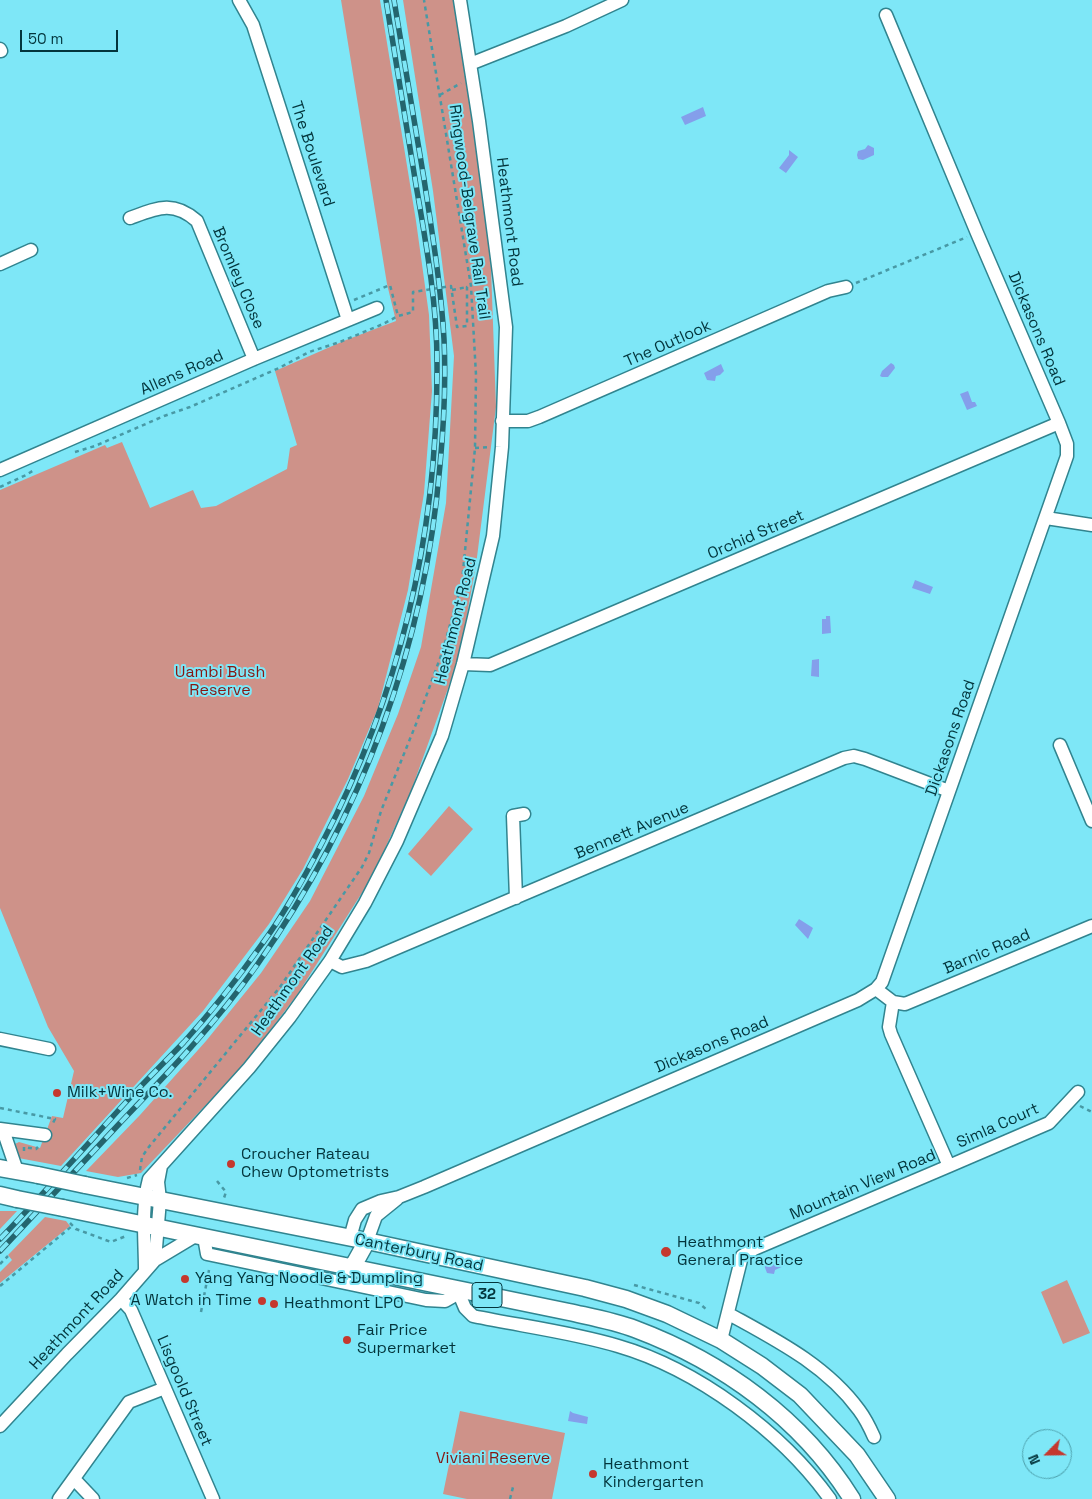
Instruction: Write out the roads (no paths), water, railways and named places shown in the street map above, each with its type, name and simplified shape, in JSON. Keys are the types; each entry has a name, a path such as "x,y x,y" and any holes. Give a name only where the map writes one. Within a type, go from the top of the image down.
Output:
{"main road":[{"name":"Canterbury Road","path":"0,1168 367,1241 585,1288 626,1299 667,1314 722,1340 781,1380 812,1407 857,1455 887,1499"},
{"name":"Canterbury Road","path":"0,1195 577,1314 624,1326 702,1359 761,1400 792,1425 824,1458 852,1499"},
{"path":"350,1238 352,1268"},
{"path":"352,1268 367,1241"}],"street":[{"name":"The Boulevard","path":"239,0 253,25 348,320"},
{"name":"Heathmont Road","path":"151,1226 152,1198 158,1182 161,1164 249,1068 290,1017 330,961 365,903 397,841 442,736 464,664 493,536 502,447 506,327 479,121 460,0"},
{"path":"470,64 566,26 622,0"},
{"name":"Dickasons Road","path":"362,1209 381,1201 399,1197 858,1000 876,989 885,975 1067,456 1067,444 1059,423 886,15"},
{"name":"Bromley Close","path":"130,218 156,208 178,208 188,213 197,221 254,359"},
{"path":"0,264 31,250"},
{"name":"The Outlook","path":"502,421 528,421 539,417 828,291 846,287"},
{"name":"Allens Road","path":"0,470 254,359 377,308"},
{"name":"Orchid Street","path":"464,664 490,665 1059,423"},
{"path":"1046,518 1092,525"},
{"path":"1060,745 1092,821"},
{"name":"Bennett Avenue","path":"330,961 342,967 366,961 844,758 854,756 865,759 949,791"},
{"path":"516,898 513,816 524,814"},
{"name":"Barnic Road","path":"894,1002 905,1004 1092,926"},
{"path":"876,989 894,1002"},
{"name":"Mountain View Road","path":"722,1340 742,1256 763,1245 949,1166 891,1034 889,1027 894,1002"},
{"path":"0,1039 49,1049"},
{"name":"Simla Court","path":"949,1166 1048,1123 1078,1092"},
{"path":"17,1171 2,1130 45,1135"},
{"name":"Dickasons Road","path":"376,1216 399,1197"},
{"path":"350,1238 355,1220 362,1209 376,1216 367,1241"},
{"path":"151,1226 155,1260"},
{"path":"145,1270 151,1226"},
{"name":"Heathmont Road","path":"0,1426 121,1299 155,1260 199,1237"},
{"path":"199,1237 206,1254 348,1285 442,1302 452,1297 457,1289"},
{"path":"348,1285 352,1268"},
{"path":"457,1289 464,1305 473,1316 574,1335 619,1346 676,1369 708,1387 756,1421 810,1475 830,1499"},
{"name":"Lisgoold Street","path":"121,1299 131,1310 213,1499"},
{"path":"728,1314 784,1344 817,1367 860,1410 874,1437"},
{"path":"59,1499 129,1402 165,1388"},
{"path":"74,1479 93,1499"}],"water":[{"path":"703,107 706,116 685,125 681,117"},
{"path":"868,145 874,148 874,155 863,160 858,159 858,151 865,149"},
{"path":"789,150 798,157 786,173 779,168 789,155"},
{"path":"891,363 895,368 888,377 880,376 882,371"},
{"path":"721,364 724,371 716,376 715,381 707,380 704,373"},
{"path":"968,391 972,402 975,402 977,406 967,410 960,394"},
{"path":"915,580 933,587 930,594 912,588"},
{"path":"826,616 830,616 831,633 822,634 822,619 826,619"},
{"path":"819,659 819,677 811,676 812,660"},
{"path":"799,919 813,928 808,939 795,925"},
{"path":"782,1257 786,1265 775,1270 774,1274 767,1273 764,1265"},
{"path":"570,1411 588,1417 587,1424 568,1421"}],"railway":[{"path":"0,1239 133,1094 184,1042 234,982 270,932 308,869 349,787 373,729 393,670 422,550 436,426 437,341 424,229 386,0"},
{"path":"0,1251 192,1047 257,965 294,908 328,849 357,789 382,727 403,663 420,599 432,532 443,434 445,355 441,299 433,239 394,0"}],"place":[{"name":"Milk+Wine Co.","path":"57,1093"},
{"name":"Croucher Rateau Chew Optometrists","path":"231,1164"},
{"name":"Heathmont General Practice","path":"666,1252"},
{"name":"Yang Yang Noodle & Dumpling","path":"185,1279"},
{"name":"A Watch in Time","path":"262,1301"},
{"name":"Heathmont LPO","path":"274,1304"},
{"name":"Fair Price Supermarket","path":"347,1340"},
{"name":"Heathmont Kindergarten","path":"593,1474"}],"park label":[{"name":"Uambi Bush Reserve","path":"220,682"},
{"name":"Viviani Reserve","path":"493,1459"}]}
